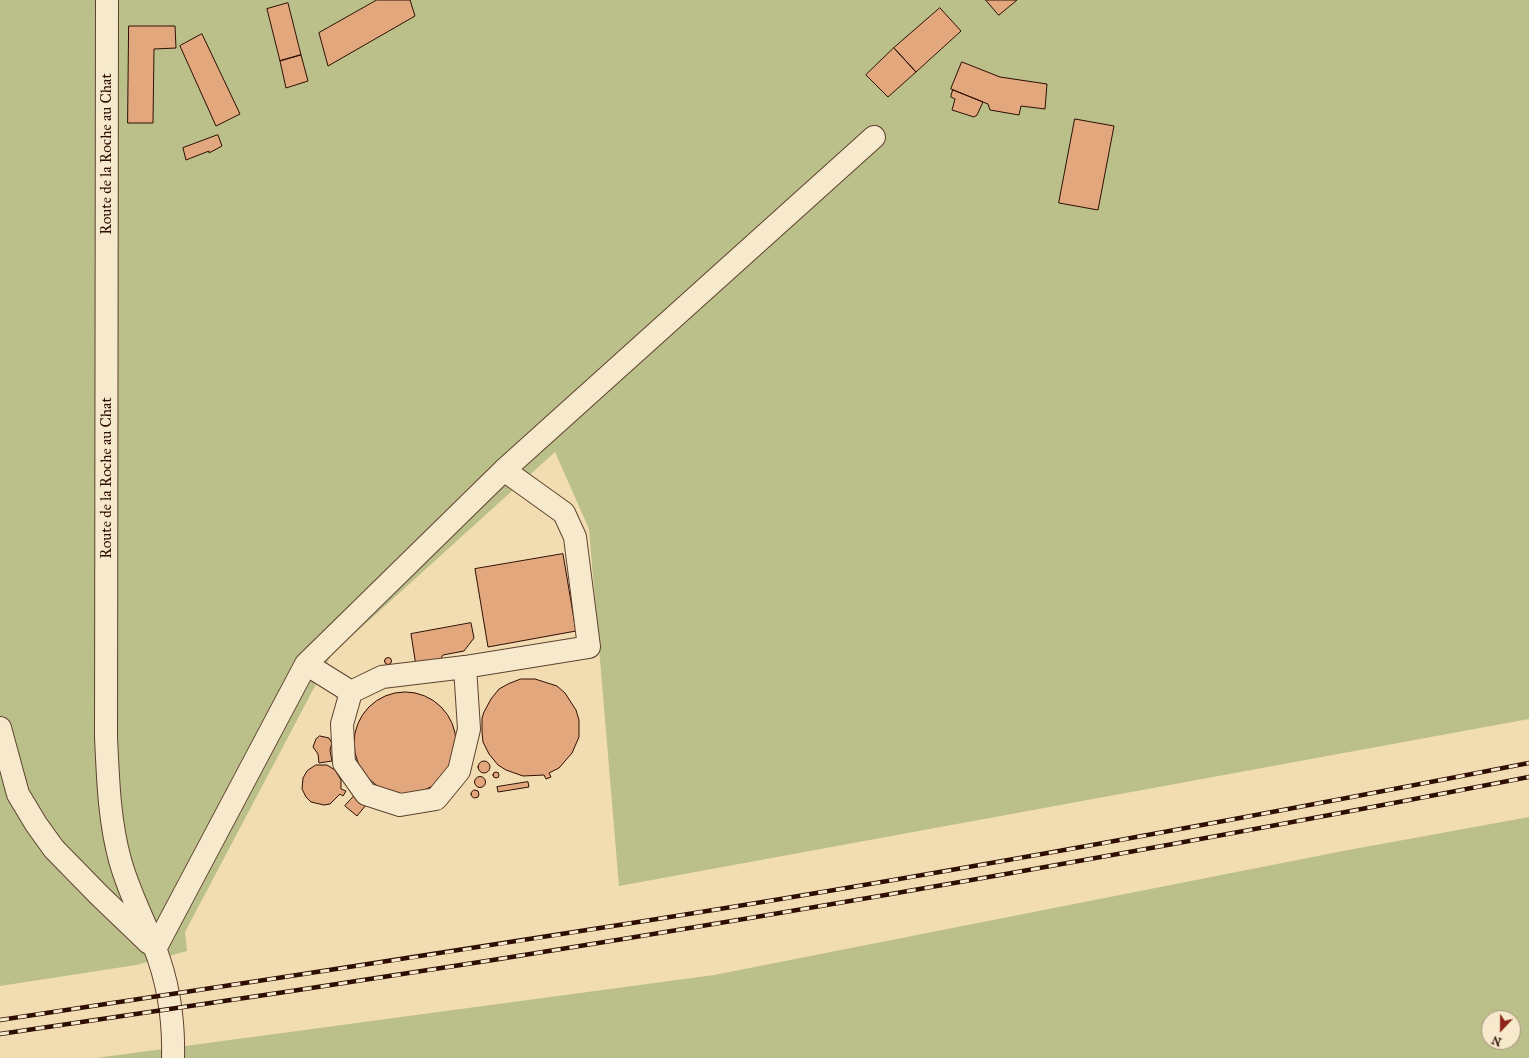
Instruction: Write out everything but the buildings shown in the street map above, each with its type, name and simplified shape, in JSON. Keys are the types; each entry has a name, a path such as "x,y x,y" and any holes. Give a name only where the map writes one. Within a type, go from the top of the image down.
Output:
{"street":[{"name":"Route de la Roche au Chat","path":"107,0 106,737 113,830 120,861 155,949 164,976 170,1012 173,1058"},
{"path":"0,728 18,794 36,824 54,849 155,949 306,664 504,470 874,137"},
{"path":"465,667 469,729 459,770 436,799 400,805 366,794 344,763 342,724 351,692 382,677 465,667 589,647 575,537 564,514 504,470"},
{"path":"306,664 351,692"}],"green space":[{"path":"0,0 1529,0 1529,719 619,886 589,529 555,452 332,654 185,932 187,951 136,965 0,986"},
{"path":"1529,817 1529,1058 96,1058 714,975 1343,851"}],"railway":[{"path":"0,1020 474,948 744,905 1193,827 1529,763"},
{"path":"0,1034 431,970 752,918 1141,850 1529,777"}]}
